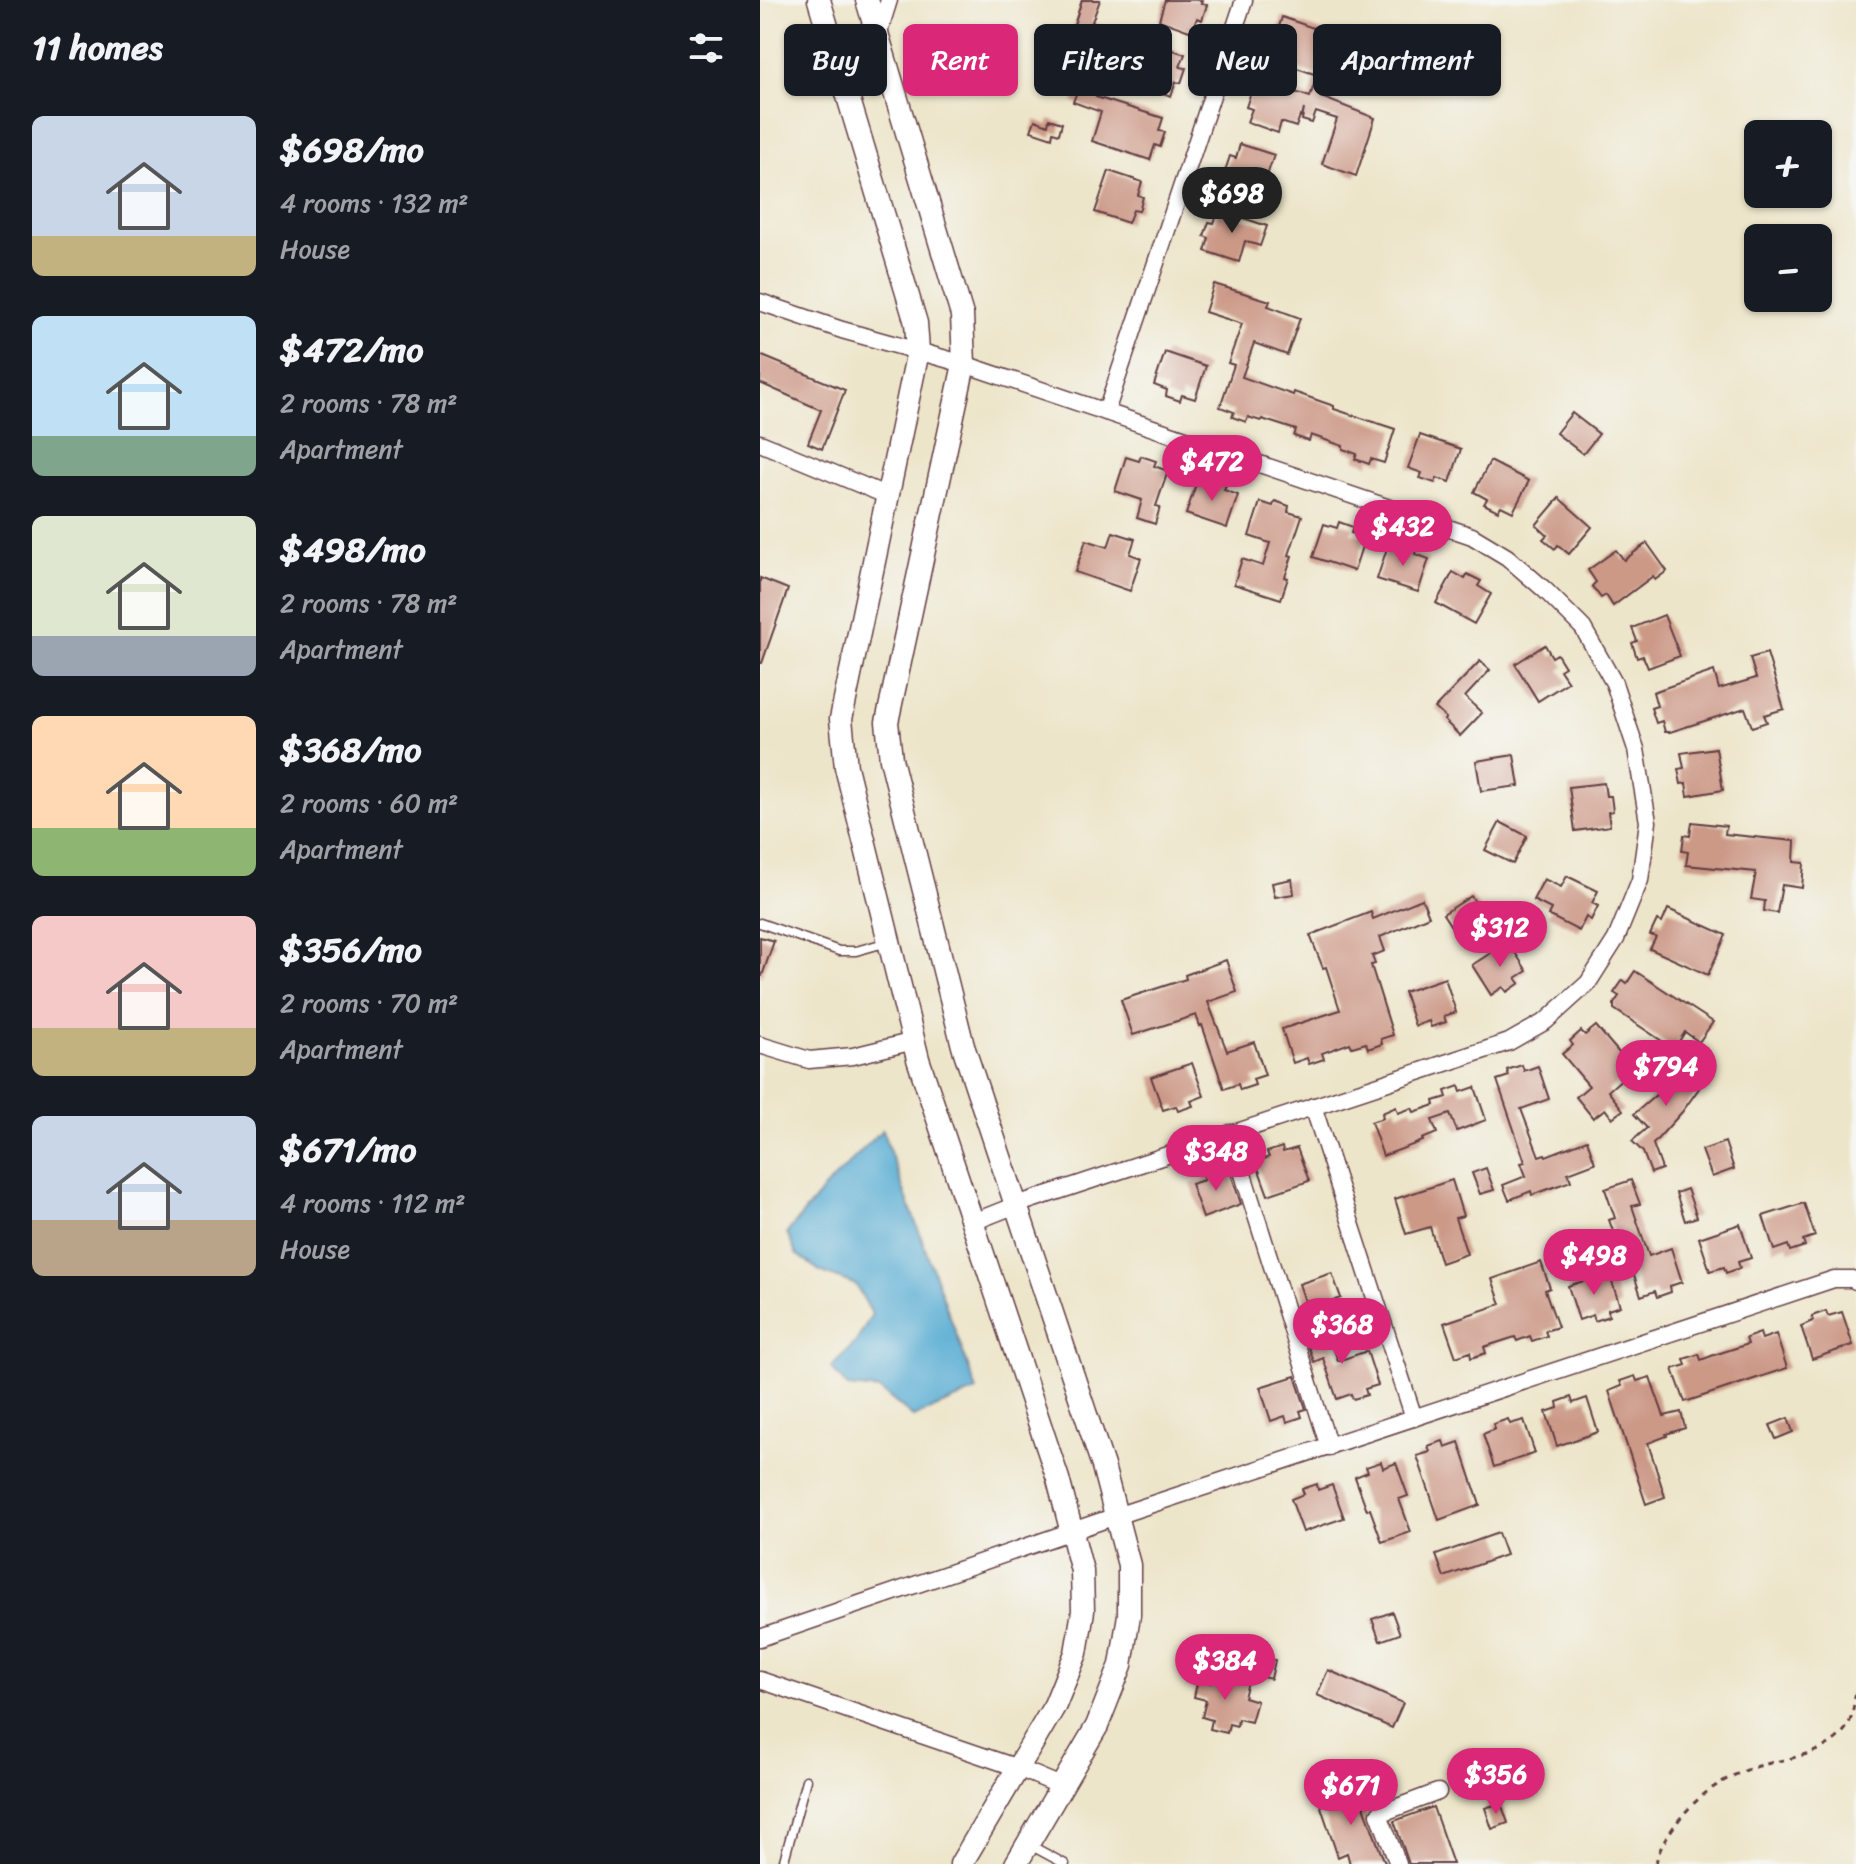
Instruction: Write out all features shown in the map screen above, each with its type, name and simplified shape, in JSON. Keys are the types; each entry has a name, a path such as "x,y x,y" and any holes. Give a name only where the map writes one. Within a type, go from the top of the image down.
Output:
{"street":[{"path":"819,0 916,323 918,351 841,719 846,767 918,1059 1058,1479 1082,1571 1083,1611 1076,1653 1055,1705 961,1864"},
{"path":"867,0 875,24"},
{"path":"881,24 889,0"},
{"path":"1106,412 1244,0"},
{"path":"887,65 962,315 964,364 887,722 891,759 963,1046 1103,1466 1129,1565 1129,1615 1121,1665 1097,1726 1016,1864"},
{"path":"760,302 842,330 964,364 1472,536 1507,557 1583,628 1614,683 1636,749 1648,822 1640,880 1616,939 1588,983 1546,1021 1509,1042 1230,1133 973,1222"},
{"path":"760,443 888,496"},
{"path":"760,1045 809,1060 853,1056 914,1041"},
{"path":"1313,1106 1414,1418"},
{"path":"1230,1133 1329,1447"},
{"path":"760,1638 1116,1516 1834,1279 1856,1281"},
{"path":"760,1680 1018,1768 1061,1786"},
{"path":"1398,1864 1379,1814 1438,1792"}],"lane":[{"path":"760,923 839,951 856,951 889,942"},
{"path":"783,1864 806,1780"},
{"path":"1028,1844 1065,1864"}],"path":[{"path":"1656,1864 1657,1854 1675,1824 1695,1800 1744,1771 1811,1753 1835,1740 1849,1725 1856,1691"}],"water":[{"path":"882,1130 977,1391 913,1417 880,1390 848,1387 831,1368 856,1342 872,1314 856,1285 820,1271 796,1254 787,1233 823,1190"}],"building":[{"path":"1082,0 1100,0 1092,22 1098,24 1074,24"},
{"path":"1165,0 1202,0 1201,3 1207,5 1202,20 1197,18 1195,24 1188,24 1188,31 1159,20"},
{"path":"1282,17 1313,28 1313,74 1297,68 1297,24 1280,24"},
{"path":"1172,50 1185,54 1180,67 1186,68 1181,83 1176,82 1172,93"},
{"path":"1313,88 1313,96 1321,96 1375,118 1356,176 1322,164 1337,119 1316,112 1312,123 1302,120 1304,109 1296,127 1281,122 1278,133 1247,122 1252,109 1246,107 1250,96 1297,96 1297,93 1310,97"},
{"path":"1075,96 1096,96 1163,118 1159,131 1165,132 1160,147 1155,145 1150,160 1092,141 1101,112 1073,102"},
{"path":"1049,119 1062,123 1059,134 1053,132 1052,138 1031,131 1035,120 1048,125"},
{"path":"1240,144 1274,155 1260,196 1227,185 1231,173 1225,171 1230,156 1236,158"},
{"path":"1109,171 1142,182 1138,195 1143,197 1139,211 1133,210 1128,223 1095,212"},
{"path":"1219,210 1267,226 1260,246 1245,241 1239,262 1205,251 1209,238 1204,236 1209,222 1214,223"},
{"path":"1214,284 1270,301 1268,306 1300,318 1287,355 1254,343 1242,377 1293,395 1294,392 1395,429 1384,463 1371,459 1369,464 1355,459 1357,454 1343,449 1343,446 1311,435 1309,441 1294,436 1296,430 1262,419 1248,417 1246,422 1232,417 1234,412 1220,407 1234,365 1228,363 1242,324 1205,312"},
{"path":"1165,352 1206,366 1195,399 1182,395 1180,401 1166,396 1167,390 1154,385"},
{"path":"760,355 845,390 822,449 808,443 821,410 760,383"},
{"path":"1572,413 1599,434 1583,454 1556,433"},
{"path":"1420,435 1461,449 1450,482 1437,478 1435,483 1420,478 1422,473 1408,468"},
{"path":"1141,456 1156,461 1154,466 1168,471 1156,506 1160,507 1155,524 1137,518 1142,500 1115,491 1126,457 1139,461"},
{"path":"1490,461 1529,481 1513,512 1501,506 1498,511 1484,504 1487,499 1474,492"},
{"path":"1211,480 1226,485 1224,490 1238,495 1227,528 1186,514 1197,481 1209,485"},
{"path":"1559,498 1592,527 1569,554 1558,545 1555,549 1543,539 1547,535 1536,525"},
{"path":"1275,501 1289,506 1288,512 1302,516 1289,555 1292,556 1285,577 1288,578 1281,599 1234,584 1242,559 1263,566 1270,543 1249,536 1260,502 1273,506"},
{"path":"1339,522 1353,527 1351,533 1365,537 1354,571 1313,557 1324,524 1337,528"},
{"path":"1113,532 1135,539 1130,554 1141,558 1130,591 1075,572 1086,540 1108,547"},
{"path":"1647,543 1667,571 1655,580 1653,576 1613,606 1606,595 1601,598 1592,586 1596,582 1588,570 1616,550 1624,560"},
{"path":"1403,544 1417,549 1415,554 1429,559 1418,592 1377,579 1388,545 1401,549"},
{"path":"1453,572 1465,579 1467,574 1481,581 1478,586 1491,594 1474,624 1436,603"},
{"path":"760,578 788,589 762,663 760,663"},
{"path":"1664,615 1680,656 1648,668 1643,656 1637,658 1632,643 1637,641 1632,628"},
{"path":"1545,645 1552,657 1557,654 1565,667 1560,670 1568,682 1538,701 1515,664"},
{"path":"1767,653 1784,709 1764,715 1767,722 1752,727 1745,708 1670,732 1665,732 1662,721 1656,723 1651,708 1657,706 1653,692 1714,671 1719,689 1756,678 1750,658"},
{"path":"1480,661 1490,670 1465,697 1482,713 1460,736 1435,708"},
{"path":"1716,748 1723,790 1688,796 1686,783 1681,784 1678,769 1684,768 1681,753"},
{"path":"1514,755 1519,786 1481,791 1476,761"},
{"path":"1604,783 1606,796 1611,796 1613,811 1608,812 1610,826 1575,831 1569,787"},
{"path":"1500,822 1527,836 1513,864 1485,850"},
{"path":"1692,822 1726,826 1725,834 1795,841 1794,862 1804,863 1802,888 1782,885 1777,913 1764,911 1765,901 1751,899 1756,872 1686,865 1688,852 1682,851 1684,835 1690,836"},
{"path":"1567,876 1598,891 1592,903 1598,906 1591,920 1586,917 1579,931 1548,915 1551,909 1533,900 1544,879 1561,887"},
{"path":"1292,879 1294,894 1275,897 1272,883"},
{"path":"1471,896 1490,924 1462,943 1443,914"},
{"path":"1422,899 1429,916 1380,937 1385,951 1372,956 1375,964 1371,965 1393,1035 1381,1039 1382,1044 1368,1049 1366,1043 1352,1047 1350,1043 1322,1053 1324,1059 1309,1064 1307,1058 1293,1063 1282,1029 1340,1010 1326,967 1323,968 1310,935 1371,912 1373,919"},
{"path":"1668,909 1726,935 1708,975 1650,949 1656,937 1650,935 1657,920 1662,923"},
{"path":"760,937 774,941 762,976 760,976"},
{"path":"1508,942 1527,971 1516,978 1520,983 1507,992 1503,987 1491,995 1472,965"},
{"path":"1226,960 1237,992 1208,1002 1227,1051 1254,1042 1265,1075 1253,1079 1255,1085 1240,1090 1238,1084 1224,1089 1196,1015 1133,1035 1121,1000 1186,979 1185,975"},
{"path":"1635,971 1713,1022 1699,1042 1685,1032 1674,1049 1614,1009 1619,996 1614,993 1623,980 1627,983"},
{"path":"1445,978 1456,1012 1444,1016 1446,1022 1431,1027 1429,1021 1415,1026 1404,992"},
{"path":"1596,1026 1633,1069 1608,1091 1623,1110 1612,1118 1605,1109 1593,1118 1576,1097 1589,1086 1562,1054 1573,1045 1570,1041 1581,1031 1585,1035"},
{"path":"1670,1054 1705,1080 1653,1144 1662,1169 1651,1173 1643,1152 1632,1141 1647,1128 1634,1114 1658,1096 1673,1075 1661,1066"},
{"path":"1192,1063 1204,1096 1191,1101 1193,1106 1178,1111 1176,1106 1163,1110 1151,1077"},
{"path":"1522,1065 1524,1071 1538,1066 1549,1099 1521,1109 1539,1156 1587,1140 1595,1163 1568,1173 1571,1181 1509,1200 1503,1185 1526,1176 1521,1163 1525,1162 1497,1080 1509,1076 1507,1070"},
{"path":"1459,1086 1461,1092 1475,1087 1486,1120 1457,1131 1450,1114 1432,1120 1437,1133 1383,1156 1371,1122 1383,1118 1382,1113 1396,1107 1398,1113 1412,1108 1414,1112 1435,1105 1434,1101 1447,1097 1445,1091"},
{"path":"1725,1142 1734,1169 1712,1177 1702,1150"},
{"path":"1282,1147 1283,1152 1297,1148 1309,1181 1268,1195 1256,1162 1269,1157 1267,1152"},
{"path":"1486,1168 1494,1190 1480,1194 1472,1173"},
{"path":"1217,1169 1219,1175 1230,1171 1241,1204 1203,1218 1191,1184 1204,1180 1202,1174"},
{"path":"1452,1180 1463,1216 1455,1218 1467,1254 1441,1263 1430,1227 1406,1234 1395,1199"},
{"path":"1631,1180 1640,1204 1632,1206 1649,1256 1671,1248 1682,1282 1670,1286 1671,1292 1657,1297 1655,1291 1641,1296 1628,1257 1623,1259 1609,1220 1615,1218 1605,1189"},
{"path":"1687,1189 1697,1217 1685,1221 1676,1193"},
{"path":"1804,1203 1815,1236 1803,1240 1805,1246 1790,1251 1788,1245 1774,1250 1763,1216"},
{"path":"1740,1224 1751,1258 1738,1262 1740,1268 1726,1273 1724,1267 1710,1271 1699,1238"},
{"path":"1541,1262 1550,1288 1545,1290 1558,1327 1545,1331 1547,1336 1532,1341 1530,1336 1517,1341 1515,1337 1484,1347 1486,1353 1471,1358 1470,1352 1456,1357 1444,1323 1501,1304 1492,1279"},
{"path":"1332,1273 1341,1298 1308,1310 1299,1284"},
{"path":"1609,1273 1620,1306 1608,1310 1609,1316 1595,1321 1593,1315 1579,1320 1568,1286"},
{"path":"1826,1311 1828,1316 1842,1312 1853,1345 1812,1359 1801,1326 1813,1321 1812,1316"},
{"path":"1325,1324 1338,1361 1367,1351 1378,1385 1365,1389 1367,1395 1353,1399 1351,1394 1337,1399 1323,1358 1314,1362 1304,1332"},
{"path":"1760,1333 1762,1339 1776,1334 1787,1368 1685,1402 1673,1369 1686,1365 1684,1359 1699,1354 1701,1360 1748,1344 1746,1338"},
{"path":"1295,1376 1306,1409 1300,1411 1302,1417 1287,1422 1285,1416 1271,1421 1260,1387"},
{"path":"1635,1376 1637,1381 1650,1377 1664,1416 1681,1412 1685,1428 1648,1443 1665,1497 1646,1504 1609,1391 1622,1386 1620,1381"},
{"path":"1571,1397 1573,1403 1587,1398 1598,1432 1557,1446 1546,1412 1558,1408 1557,1402"},
{"path":"1788,1418 1793,1432 1776,1439 1770,1425"},
{"path":"1508,1419 1510,1424 1524,1420 1535,1453 1494,1467 1483,1434 1495,1429 1493,1424"},
{"path":"1443,1441 1445,1447 1459,1442 1480,1505 1439,1520 1417,1456 1430,1452 1428,1446"},
{"path":"1381,1462 1383,1468 1396,1463 1408,1496 1399,1499 1411,1532 1382,1542 1355,1477 1368,1472 1366,1467"},
{"path":"1317,1484 1318,1490 1332,1485 1344,1518 1303,1532 1291,1499 1304,1494 1302,1489"},
{"path":"1498,1533 1506,1555 1444,1577 1436,1555"},
{"path":"1392,1612 1400,1634 1380,1641 1372,1619"},
{"path":"1251,1654 1275,1660 1271,1679 1247,1673"},
{"path":"1328,1670 1403,1703 1392,1728 1317,1695"},
{"path":"1213,1673 1248,1682 1244,1697 1257,1701 1251,1722 1238,1719 1237,1726 1229,1724 1227,1733 1210,1729 1212,1720 1202,1717 1206,1700 1194,1697 1198,1679 1211,1683"},
{"path":"1356,1784 1386,1864 1350,1864 1347,1853 1338,1857 1318,1798"},
{"path":"1501,1803 1508,1823 1492,1829 1485,1808"},
{"path":"1433,1807 1453,1864 1409,1864 1394,1821"}]}
